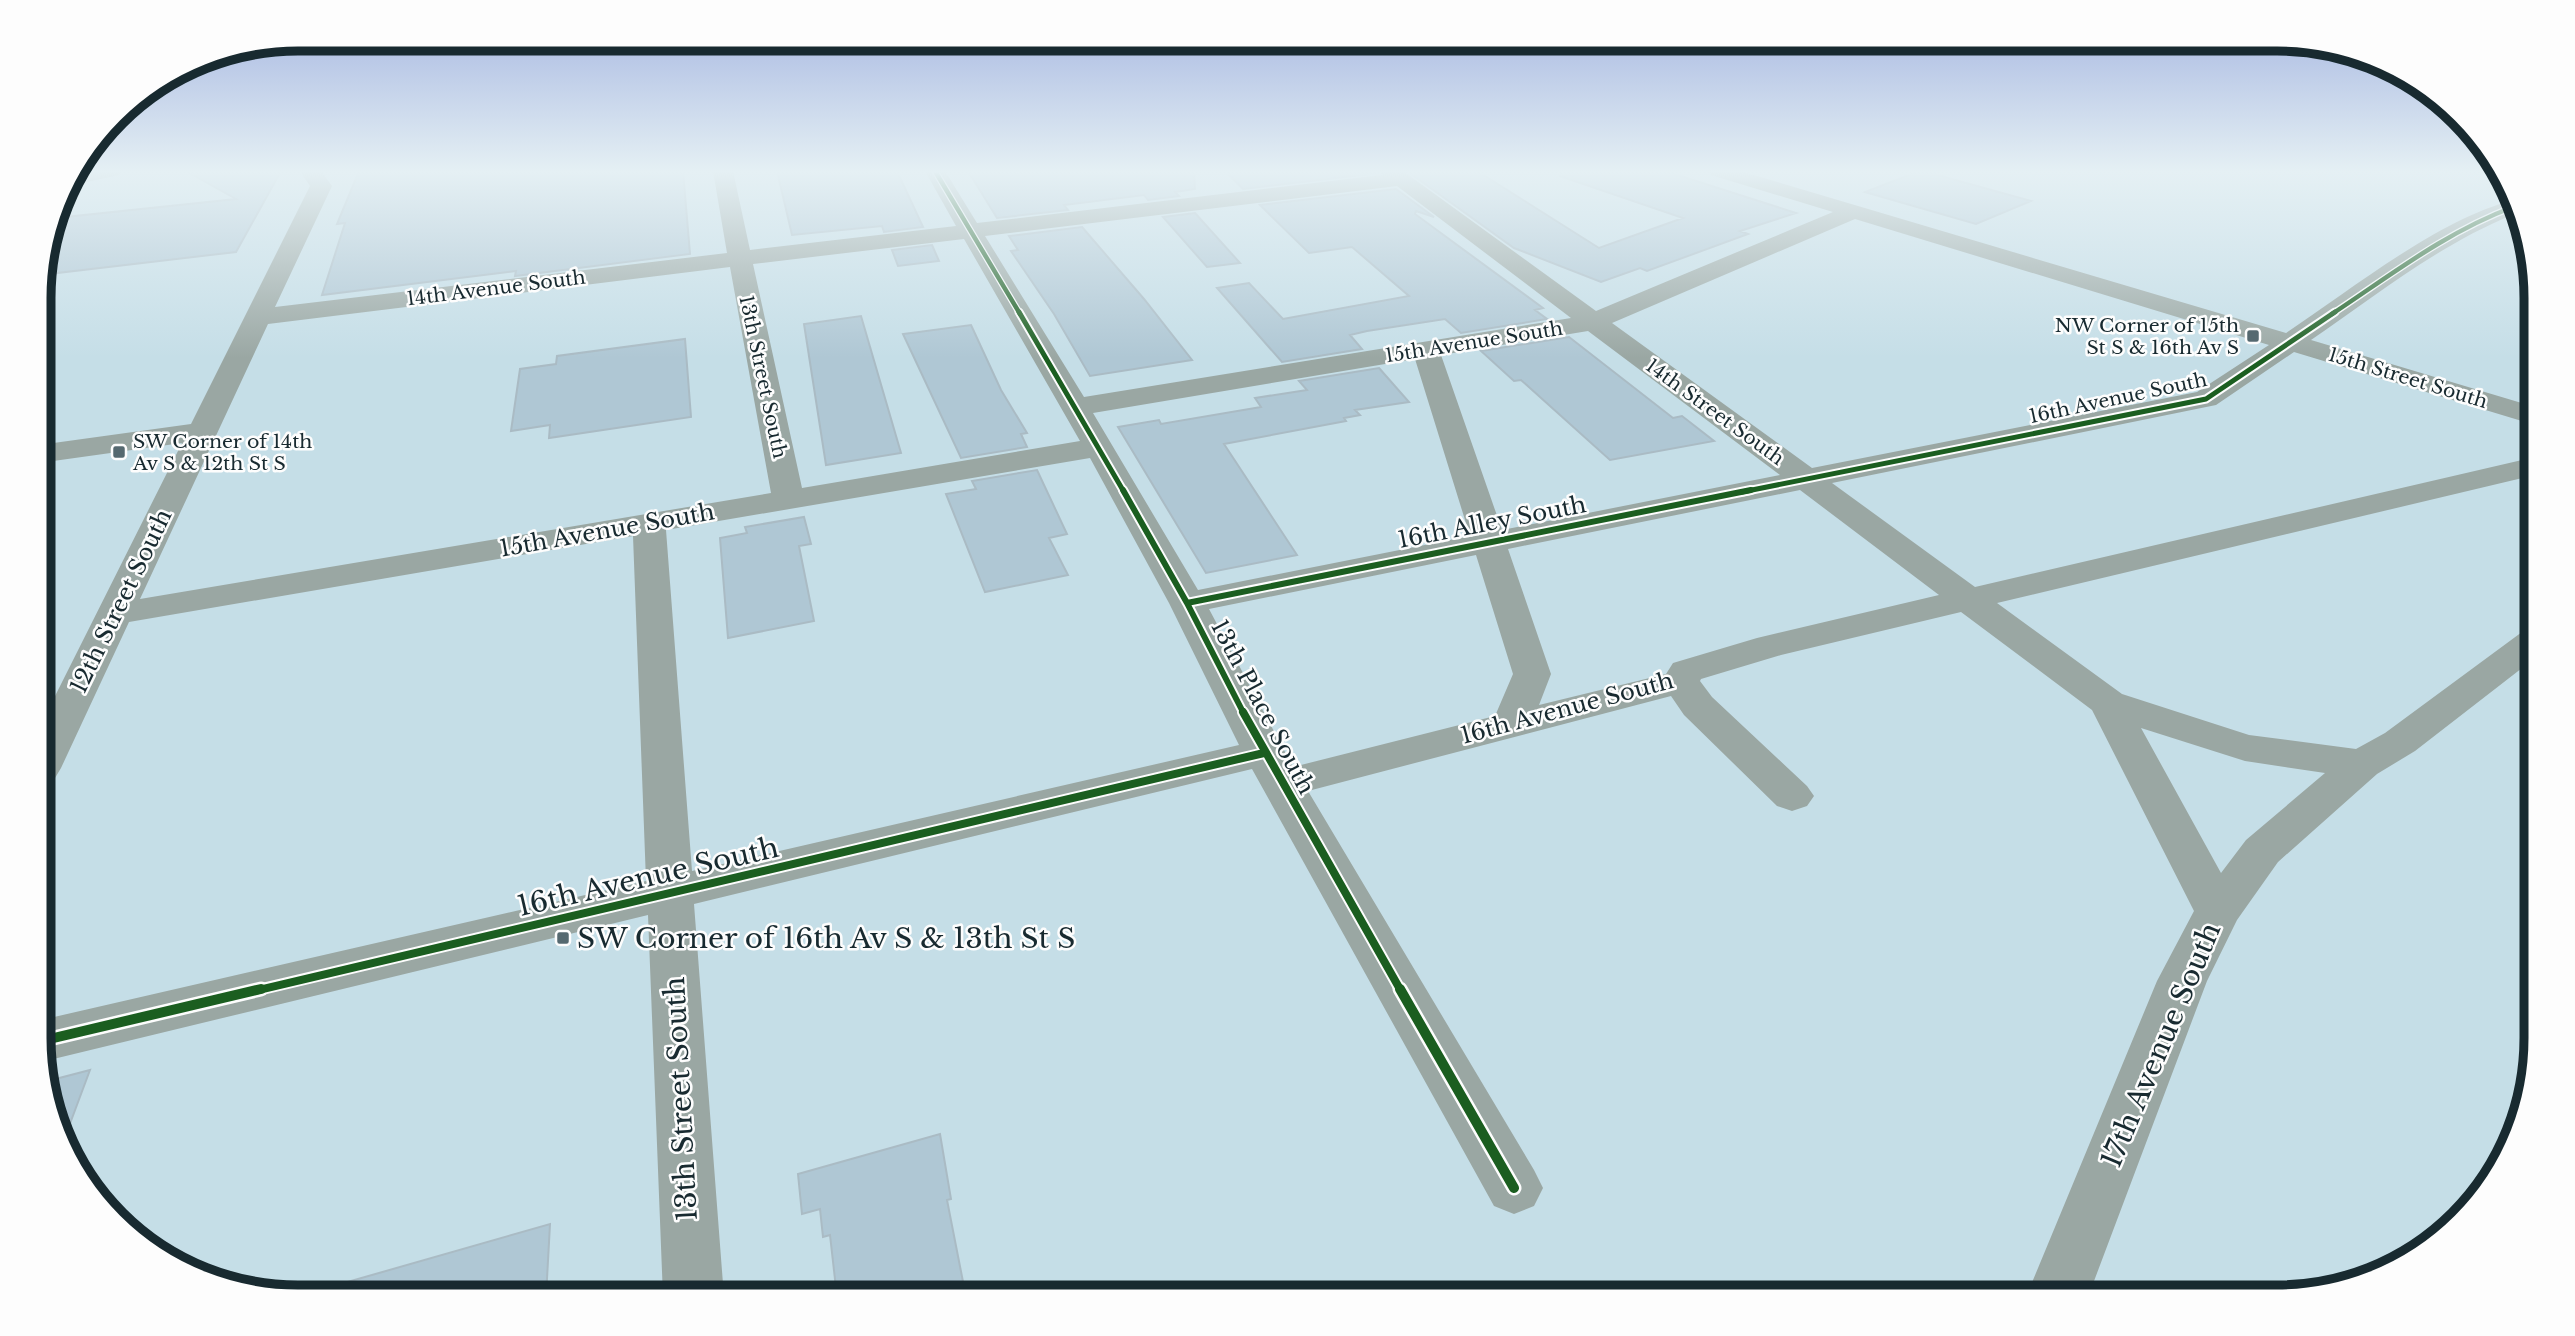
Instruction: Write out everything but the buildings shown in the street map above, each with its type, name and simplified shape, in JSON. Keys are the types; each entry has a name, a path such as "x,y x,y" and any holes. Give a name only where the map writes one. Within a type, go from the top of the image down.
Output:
{"street":[{"name":"12th Street South","path":"51,745 298,233"},
{"name":"13th Street South","path":"734,233 788,500"},
{"name":"14th Avenue South","path":"258,317 952,233"},
{"name":"13th Place South","path":"972,233 1099,447 1187,603 1273,768 1514,1188"},
{"name":"14th Street South","path":"1474,233 1971,598 2108,703 2245,748 2362,764"},
{"name":"15th Avenue South","path":"1076,407 1593,322 1803,233"},
{"name":"15th Street South","path":"1925,233 2524,413"},
{"name":"16th Avenue South","path":"1805,478 2206,399 2453,233"},
{"path":"1426,350 1532,674 1512,724"},
{"path":"51,452 203,431"},
{"name":"15th Avenue South","path":"114,614 1099,447"},
{"path":"1971,598 2524,469"},
{"name":"16th Alley South","path":"1187,603 1805,478"},
{"name":"13th Street South","path":"649,523 692,1285"},
{"name":"16th Avenue South","path":"51,1039 670,894 1273,768 1512,724 1680,682 1687,671 1758,650 1971,598"},
{"name":"17th Avenue South","path":"2062,1285 2182,981 2218,911 2262,851 2362,764 2400,742 2524,647"},
{"path":"1680,682 1698,706 1792,796"},
{"name":"14th Street South","path":"2108,703 2218,911"}],"cycle path":[{"path":"972,233 1099,447 1187,603 1264,753 1514,1188"},
{"path":"1187,603 2206,399 2453,233"},
{"path":"51,1039 1264,753"}],"place":[{"name":"NW Corner of 15th St S & 16th Av S","path":"2253,336"},
{"name":"SW Corner of 14th Av S & 12th St S","path":"119,452"},
{"name":"SW Corner of 16th Av S & 13th St S","path":"563,938"}]}
